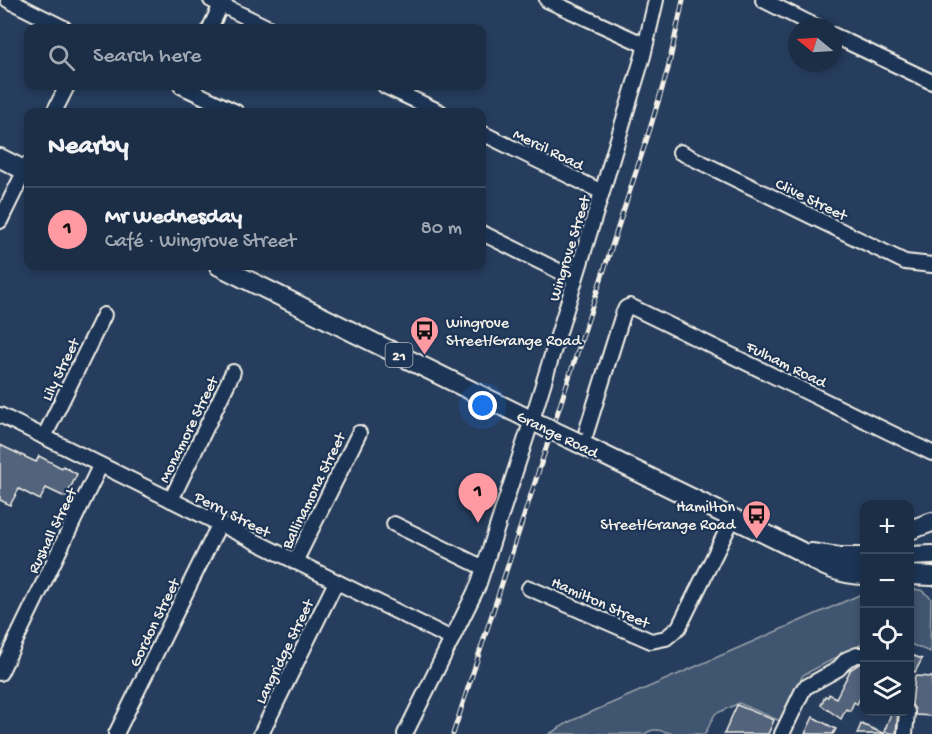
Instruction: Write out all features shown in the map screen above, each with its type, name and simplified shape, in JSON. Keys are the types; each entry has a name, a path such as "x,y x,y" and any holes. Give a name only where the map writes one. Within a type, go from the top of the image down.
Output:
{"main road":[{"path":"0,158 24,168"},
{"name":"Grange Road","path":"227,270 800,551 824,566 860,574"},
{"path":"914,528 932,522"},
{"name":"Grange Road","path":"800,551 860,557"},
{"path":"845,557 860,551"},
{"path":"914,556 932,555"},
{"path":"914,575 932,576"}],"street":[{"path":"8,0 56,24"},
{"path":"547,0 645,45"},
{"name":"Wingrove Street","path":"405,734 477,586 538,424 575,279 645,45 656,0"},
{"path":"763,0 799,18"},
{"path":"211,24 216,3 261,24"},
{"path":"842,39 932,82"},
{"path":"56,108 65,90"},
{"path":"190,90 228,108"},
{"path":"393,90 432,108"},
{"name":"Mercil Road","path":"486,135 602,192"},
{"name":"Clive Street","path":"680,152 905,262 932,265"},
{"path":"0,221 24,175"},
{"path":"486,235 575,279"},
{"name":"Fulham Road","path":"580,443 586,433 623,314 628,307 633,306 932,453"},
{"name":"Lily Street","path":"44,437 104,315"},
{"name":"Monamore Street","path":"171,500 233,372"},
{"name":"Perry Street","path":"0,415 452,639"},
{"name":"Ballinamona Street","path":"295,562 359,433"},
{"name":"Rushall Street","path":"0,673 100,466"},
{"name":"Hamilton Street","path":"529,588 651,641 666,638 679,627 733,518"},
{"path":"394,524 483,568"},
{"name":"Gordon Street","path":"116,734 219,525"},
{"name":"Langridge Street","path":"261,734 336,582"},
{"path":"783,734 804,688 838,669 847,659 860,655"},
{"path":"905,734 907,716"}],"shaded area":[{"path":"914,589 921,590 931,598 930,652 914,646"},
{"path":"860,595 860,645 803,675 780,721 739,703 715,714 705,734 674,734 656,730 645,734 549,734 571,721"}],"building":[{"path":"0,445 36,462 39,456 77,474 67,495 65,497 46,488 40,500 19,489 10,505 0,500"},
{"path":"914,656 922,659 914,672"},
{"path":"860,664 860,698 857,704 854,702 850,711 846,709 841,719 821,705 825,696 828,697 829,694 836,698 851,669"},
{"path":"915,676 932,677 932,716 916,715"},
{"path":"737,705 774,720 768,734 724,734"},
{"path":"890,716 898,716 896,734 884,732"},
{"path":"813,717 836,729 833,734 805,734"},
{"path":"861,724 885,734 857,734"}],"railway":[{"path":"453,734 649,132 668,69 683,0"}],"place":[{"name":"Wingrove Street/Grange Road","path":"425,356"},
{"name":"Mr Wednesday","path":"478,523"},
{"name":"Hamilton Street/Grange Road","path":"756,540"}]}
